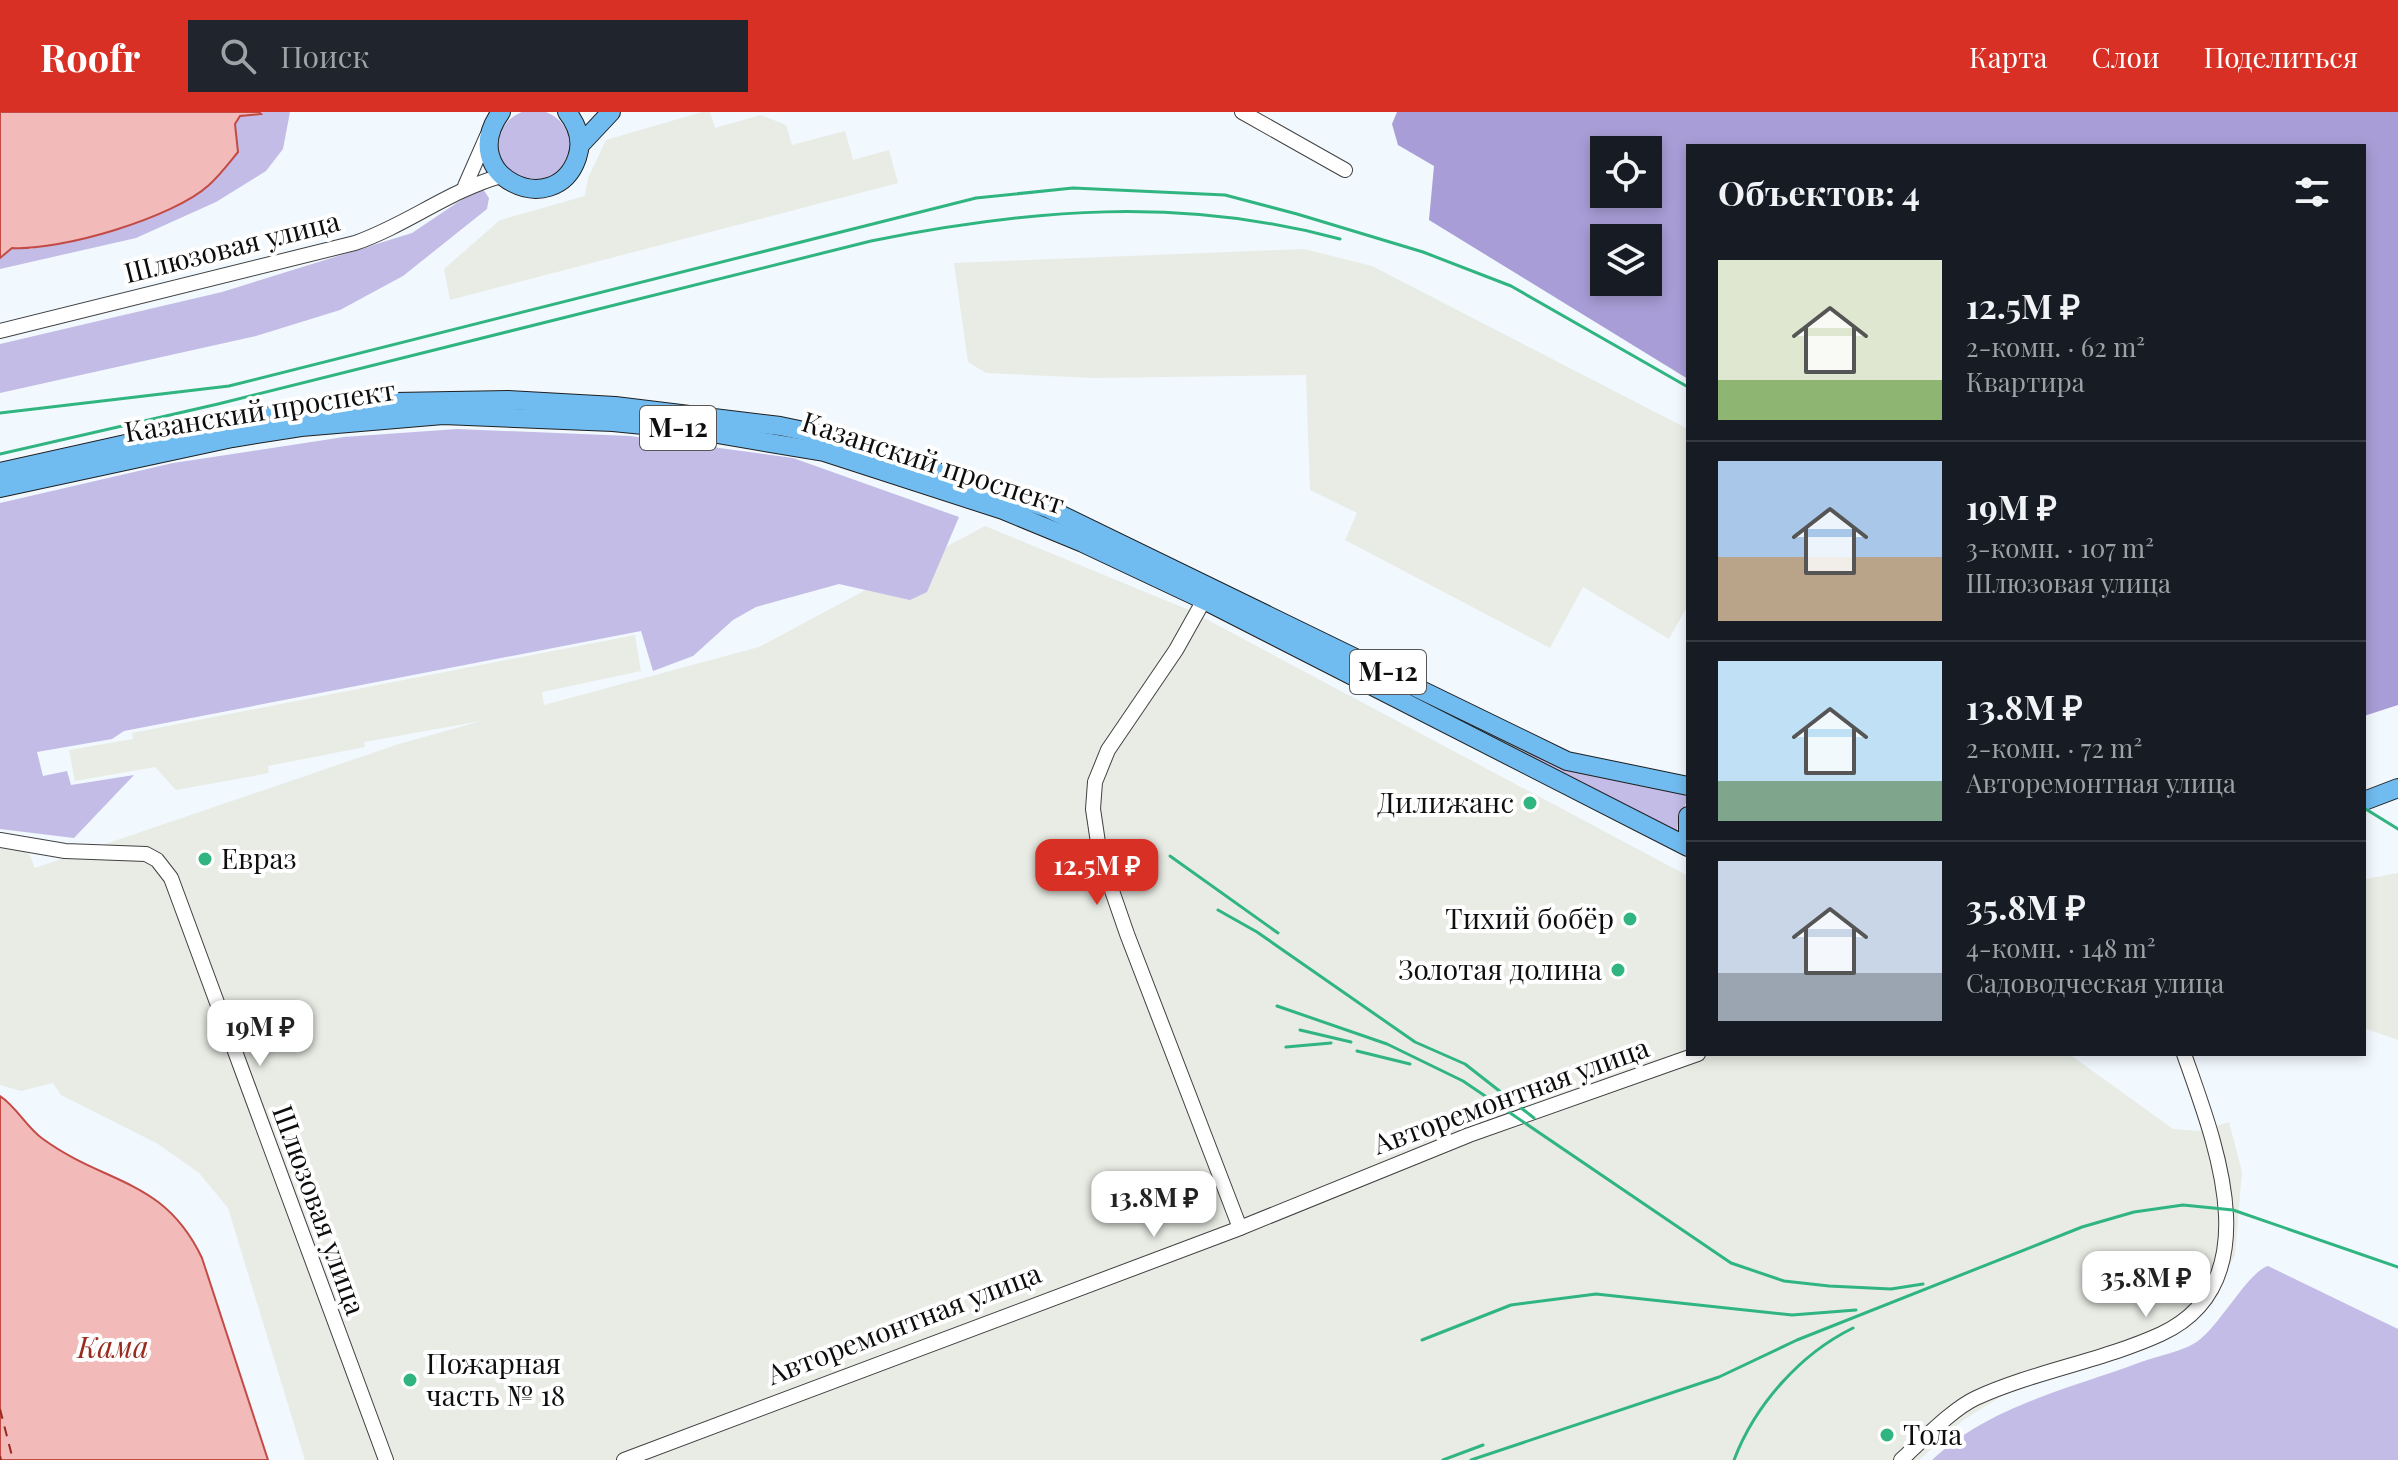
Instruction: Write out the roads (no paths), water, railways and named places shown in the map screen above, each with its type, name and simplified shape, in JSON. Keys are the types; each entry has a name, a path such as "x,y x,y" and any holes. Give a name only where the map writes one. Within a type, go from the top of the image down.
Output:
{"main road":[{"path":"567,112 575,123 581,144"},
{"path":"497,118 489,154 501,176 525,189 552,186 572,170 581,144 611,112"},
{"name":"Казанский проспект","path":"0,472 163,433 298,411 395,402 508,400 669,411 780,426 828,436 1044,516 1567,761 1686,786"},
{"name":"Казанский проспект","path":"0,488 165,450 301,427 397,417 508,416 613,422 779,442 824,452 1044,516"},
{"name":"Казанский проспект","path":"1087,535 1204,600 1686,846"},
{"path":"2366,800 2398,788"},
{"path":"2366,809 2398,798"}],"street":[{"path":"1242,112 1345,170"},
{"path":"465,186 497,118"},
{"name":"Шлюзовая улица","path":"0,331 355,243 394,229 465,186 501,176"},
{"path":"1204,600 1176,650 1108,750 1095,782 1093,809 1100,856 1127,934 1240,1228"},
{"name":"Шлюзовая улица","path":"0,840 65,851 146,854 157,860 171,878 386,1460"},
{"name":"Авторемонтная улица","path":"624,1460 1240,1228 1469,1135 1692,1056"},
{"path":"1901,1460 1973,1399 2161,1334 2196,1309 2222,1256 2226,1189 2217,1149 2185,1056"}],"water":[{"path":"0,112 261,114 240,116 235,124 238,152 213,181 192,197 115,230 58,244 12,248 0,258"},
{"name":"Кама","path":"0,1096 43,1139 66,1154 152,1197 187,1232 202,1258 268,1460 0,1460"}],"railway":[{"path":"0,413 229,386 976,198 1073,188 1225,195 1423,252 1511,286 1686,386"},
{"path":"0,454 218,404 871,241 931,230 1048,215 1163,212 1280,225 1340,239"},
{"path":"2366,809 2398,829"},
{"path":"1170,856 1278,933"},
{"path":"1218,910 1257,932 1415,1042 1465,1064 1534,1118"},
{"path":"1277,1006 1387,1044 1463,1081 1731,1263 1784,1281 1829,1286 1891,1289 1923,1284"},
{"path":"1300,1030 1351,1042"},
{"path":"1286,1047 1331,1043"},
{"path":"1357,1051 1410,1064"},
{"path":"1471,1460 1719,1377 1797,1340 2082,1227 2134,1212 2183,1205 2233,1210 2398,1267"},
{"path":"1422,1340 1511,1305 1596,1294 1792,1315 1856,1310"},
{"path":"1734,1460 1754,1420 1782,1383 1815,1352 1853,1328"},
{"path":"1443,1460 1483,1445"}],"place":[{"name":"Дилижанс","path":"1530,803"},
{"name":"Евраз","path":"205,859"},
{"name":"Тихий бобёр","path":"1630,919"},
{"name":"Золотая долина","path":"1618,970"},
{"name":"Пожарная часть № 18","path":"410,1380"},
{"name":"Тола","path":"1887,1435"}]}
